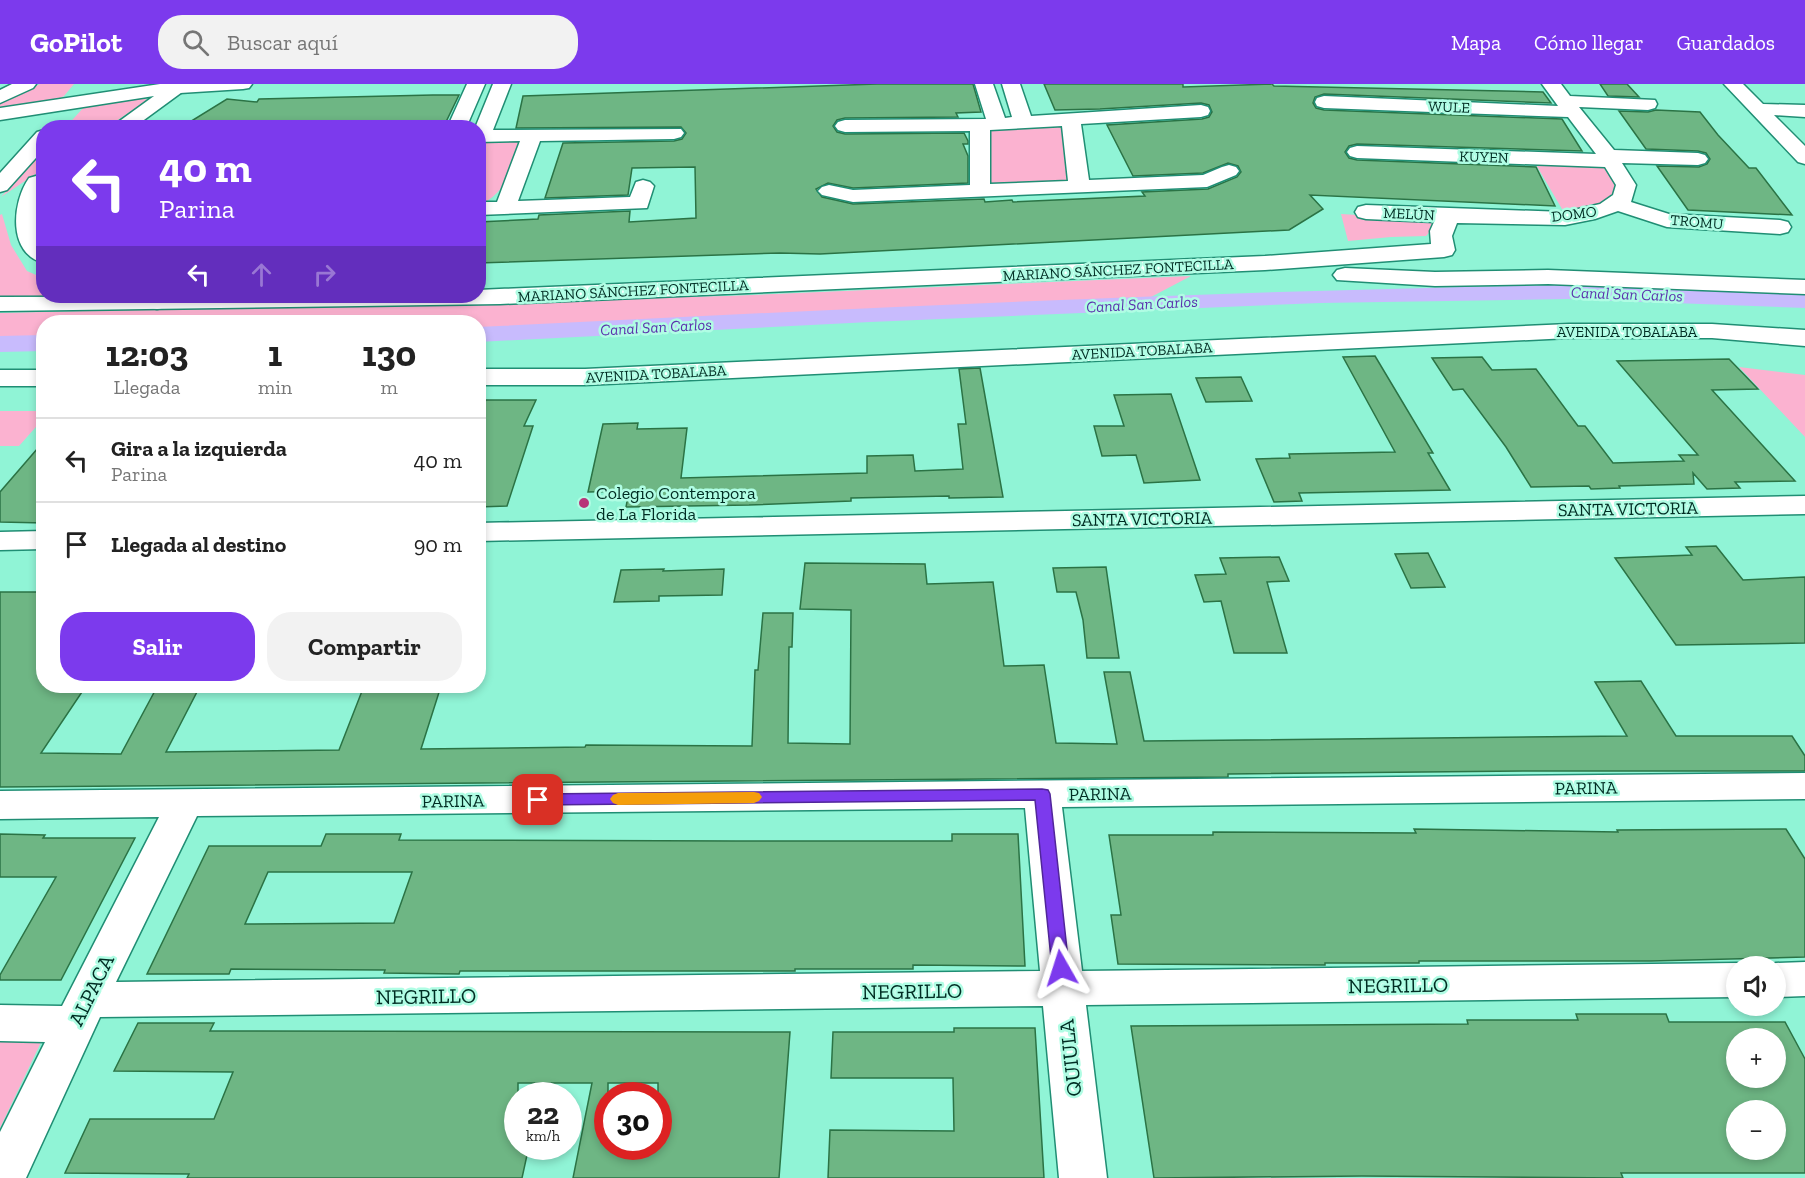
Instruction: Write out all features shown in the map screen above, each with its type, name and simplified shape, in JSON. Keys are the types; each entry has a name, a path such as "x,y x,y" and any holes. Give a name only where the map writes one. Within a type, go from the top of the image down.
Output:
{"street":[{"path":"58,120 88,84"},
{"path":"0,114 75,100 183,86 243,84"},
{"path":"460,120 476,84"},
{"path":"486,122 502,84"},
{"path":"980,192 989,125 984,84"},
{"path":"1011,84 1024,123"},
{"name":"DOMO","path":"1452,216 1570,217 1598,212 1617,204 1623,198 1626,185 1609,158 1551,84"},
{"path":"1733,84 1805,158"},
{"path":"0,86 23,86"},
{"path":"0,97 23,86"},
{"path":"131,120 183,86"},
{"name":"WULE","path":"1324,102 1570,107 1648,104"},
{"path":"1758,109 1805,111"},
{"path":"845,126 989,125 1201,111"},
{"path":"1071,121 1079,186"},
{"path":"486,136 674,133"},
{"path":"505,208 532,135"},
{"path":"3,180 36,145"},
{"name":"KUYEN","path":"1357,152 1698,159"},
{"path":"829,191 854,196 1207,181 1229,171"},
{"path":"0,204 36,182"},
{"path":"36,186 27,202 25,218 32,244 36,248"},
{"path":"486,208 639,203 643,186"},
{"name":"TROMU","path":"1617,204 1667,220 1780,227"},
{"name":"MELÚN","path":"1366,212 1452,216"},
{"name":"MARIANO SÁNCHEZ FONTECILLA","path":"486,297 1266,263 1444,250 1441,234 1444,222 1452,216"},
{"name":"MARIANO SÁNCHEZ FONTECILLA","path":"1266,263 1302,273 1424,279 1548,277 1805,287"},
{"name":"MARIANO SÁNCHEZ FONTECILLA","path":"0,304 78,303"},
{"name":"AVENIDA TOBALABA","path":"486,377 597,377 1569,331 1712,332 1805,338"},
{"path":"0,378 36,378"},
{"name":"SANTA VICTORIA","path":"486,532 1805,505"},
{"path":"0,541 36,540"},
{"name":"PARINA","path":"0,806 1042,794 1801,792"},
{"name":"QUIULA","path":"1042,794 1083,1178"},
{"name":"ALPACA","path":"2,1178 184,804"},
{"path":"1786,980 1805,979"},
{"name":"NEGRILLO","path":"0,1023 81,1012 1063,989 1726,980"}],"shaded area":[{"path":"40,84 74,84 60,98 0,109 0,103"},
{"path":"142,98 148,100 118,120 72,120 84,107"},
{"path":"1053,123 1069,128 1069,177 1064,185 992,185 988,183 990,131 994,128"},
{"path":"520,140 524,149 501,189 486,202 486,141"},
{"path":"36,159 36,174 1,197"},
{"path":"1535,163 1603,166 1617,188 1613,195 1601,204 1562,209"},
{"path":"2,214 11,245 27,271 36,275 36,296 0,296 0,215"},
{"path":"1341,214 1440,220 1426,236 1348,241"},
{"path":"1191,276 1151,297 503,328 486,328 486,315 36,315 36,337 0,338 0,313 727,296"},
{"path":"1739,367 1805,375 1805,437"},
{"path":"0,411 36,411 36,427 19,446 0,446"},
{"path":"0,1034 45,1034 0,1128"}],"building":[{"path":"877,84 973,84 981,112 956,113 958,117 845,118 837,120 833,126 837,132 845,134 964,133 968,141 968,144 963,144 968,156 968,183 853,188 828,183 816,189 822,197 853,204 984,199 985,202 1012,200 1013,202 1145,196 1142,192 1208,189 1237,177 1241,172 1238,166 1228,163 1203,173 1133,176 1107,125 1202,119 1209,117 1212,112 1209,105 1201,103 1055,110 1044,84 1183,84 1183,87 1272,84 1274,86 1543,92 1551,103 1324,94 1315,97 1313,103 1316,108 1324,110 1562,119 1582,151 1357,144 1349,146 1345,152 1349,158 1357,160 1536,167 1555,206 1310,195 1323,209 1289,230 820,254 780,253 486,263 486,222 538,219 539,215 630,211 629,222 696,218 695,167 632,168 628,195 545,198 563,143 674,141 682,139 686,133 681,127 516,128 523,96"},
{"path":"1600,84 1627,84 1639,97 1608,96"},
{"path":"459,95 447,120 193,120 227,99 257,102 259,99"},
{"path":"1619,111 1700,112 1749,168 1756,168 1792,215 1688,210 1657,166 1699,167 1707,164 1710,159 1706,153 1646,149"},
{"path":"1375,356 1433,453 1428,453 1450,490 1299,493 1302,501 1274,502 1256,459 1290,458 1289,454 1395,452 1343,357"},
{"path":"1482,357 1492,370 1536,369 1578,426 1585,426 1613,463 1684,461 1679,455 1698,455 1617,361 1729,359 1758,389 1712,390 1795,481 1735,482 1740,488 1707,489 1693,473 1694,484 1591,489 1589,486 1531,487 1506,447 1463,389 1453,390 1432,358"},
{"path":"980,368 1003,497 851,498 851,501 626,507 629,491 588,492 603,424 638,423 637,429 687,428 681,478 867,473 867,456 913,455 915,471 963,469 958,424 966,424 959,369"},
{"path":"1241,377 1252,401 1206,402 1196,378"},
{"path":"1171,394 1200,480 1144,483 1136,455 1102,456 1094,426 1124,426 1114,395"},
{"path":"486,400 536,400 524,426 533,426 507,506 486,507"},
{"path":"36,450 36,523 0,522 0,492"},
{"path":"1716,546 1743,580 1805,577 1805,643 1676,645 1615,558 1692,555 1686,547"},
{"path":"1428,553 1445,587 1411,588 1395,554"},
{"path":"1279,557 1289,581 1267,582 1287,653 1234,653 1221,601 1204,602 1195,575 1226,574 1220,558"},
{"path":"805,563 925,564 927,584 993,582 1004,666 1044,665 1056,743 1117,744 1104,672 1130,672 1144,741 1627,736 1595,682 1641,681 1676,736 1792,736 1805,756 1805,771 1523,771 1228,774 1228,777 0,787 0,592 36,592 36,693 81,693 41,753 121,754 154,693 196,693 166,752 339,750 361,693 439,693 421,749 585,747 586,745 752,746 755,670 758,670 763,613 793,613 792,647 789,647 788,743 850,744 851,610 800,609"},
{"path":"1106,567 1119,658 1087,658 1083,620 1076,592 1057,592 1053,568"},
{"path":"664,569 663,571 724,569 722,595 659,596 659,601 614,602 621,570"},
{"path":"1414,829 1618,832 1617,830 1786,829 1805,859 1805,957 1726,956 1726,959 1651,961 1419,961 1419,963 1325,963 1325,965 1118,964 1111,915 1121,915 1109,835 1213,835 1213,832 1416,833"},
{"path":"0,834 45,835 43,838 135,838 61,980 0,980 0,975 56,877 0,877"},
{"path":"326,834 401,834 399,840 952,841 952,834 1018,834 1025,966 913,965 913,969 795,969 795,971 460,971 459,974 384,973 385,970 231,969 229,974 147,974 209,846 321,846","holes":["268,872 412,872 394,923 245,924"]},
{"path":"1576,1014 1666,1014 1669,1022 1785,1022 1805,1059 1805,1173 1621,1173 1623,1178 1362,1176 1154,1178 1131,1026 1468,1024 1467,1020 1578,1020"},
{"path":"138,1023 214,1023 210,1031 790,1032 779,1178 573,1178 577,1160 582,1160 582,1133 592,1083 582,1082 504,1082 504,1160 526,1160 522,1178 187,1178 189,1174 65,1173 90,1119 214,1119 233,1072 114,1071"},
{"path":"954,1028 1035,1028 1044,1178 828,1178 830,1130 954,1131 953,1078 831,1078 833,1032 954,1032"}],"waterway":[{"name":"Canal San Carlos","path":"486,335 870,315 1320,296 1568,292 1805,301"},
{"name":"Canal San Carlos","path":"0,344 36,343"}],"slow traffic":[{"path":"618,799 754,797"}],"place":[{"name":"Colegio Contempora de La Florida","path":"584,503"}],"route":[{"path":"538,800 1042,794 1061,968"}]}
